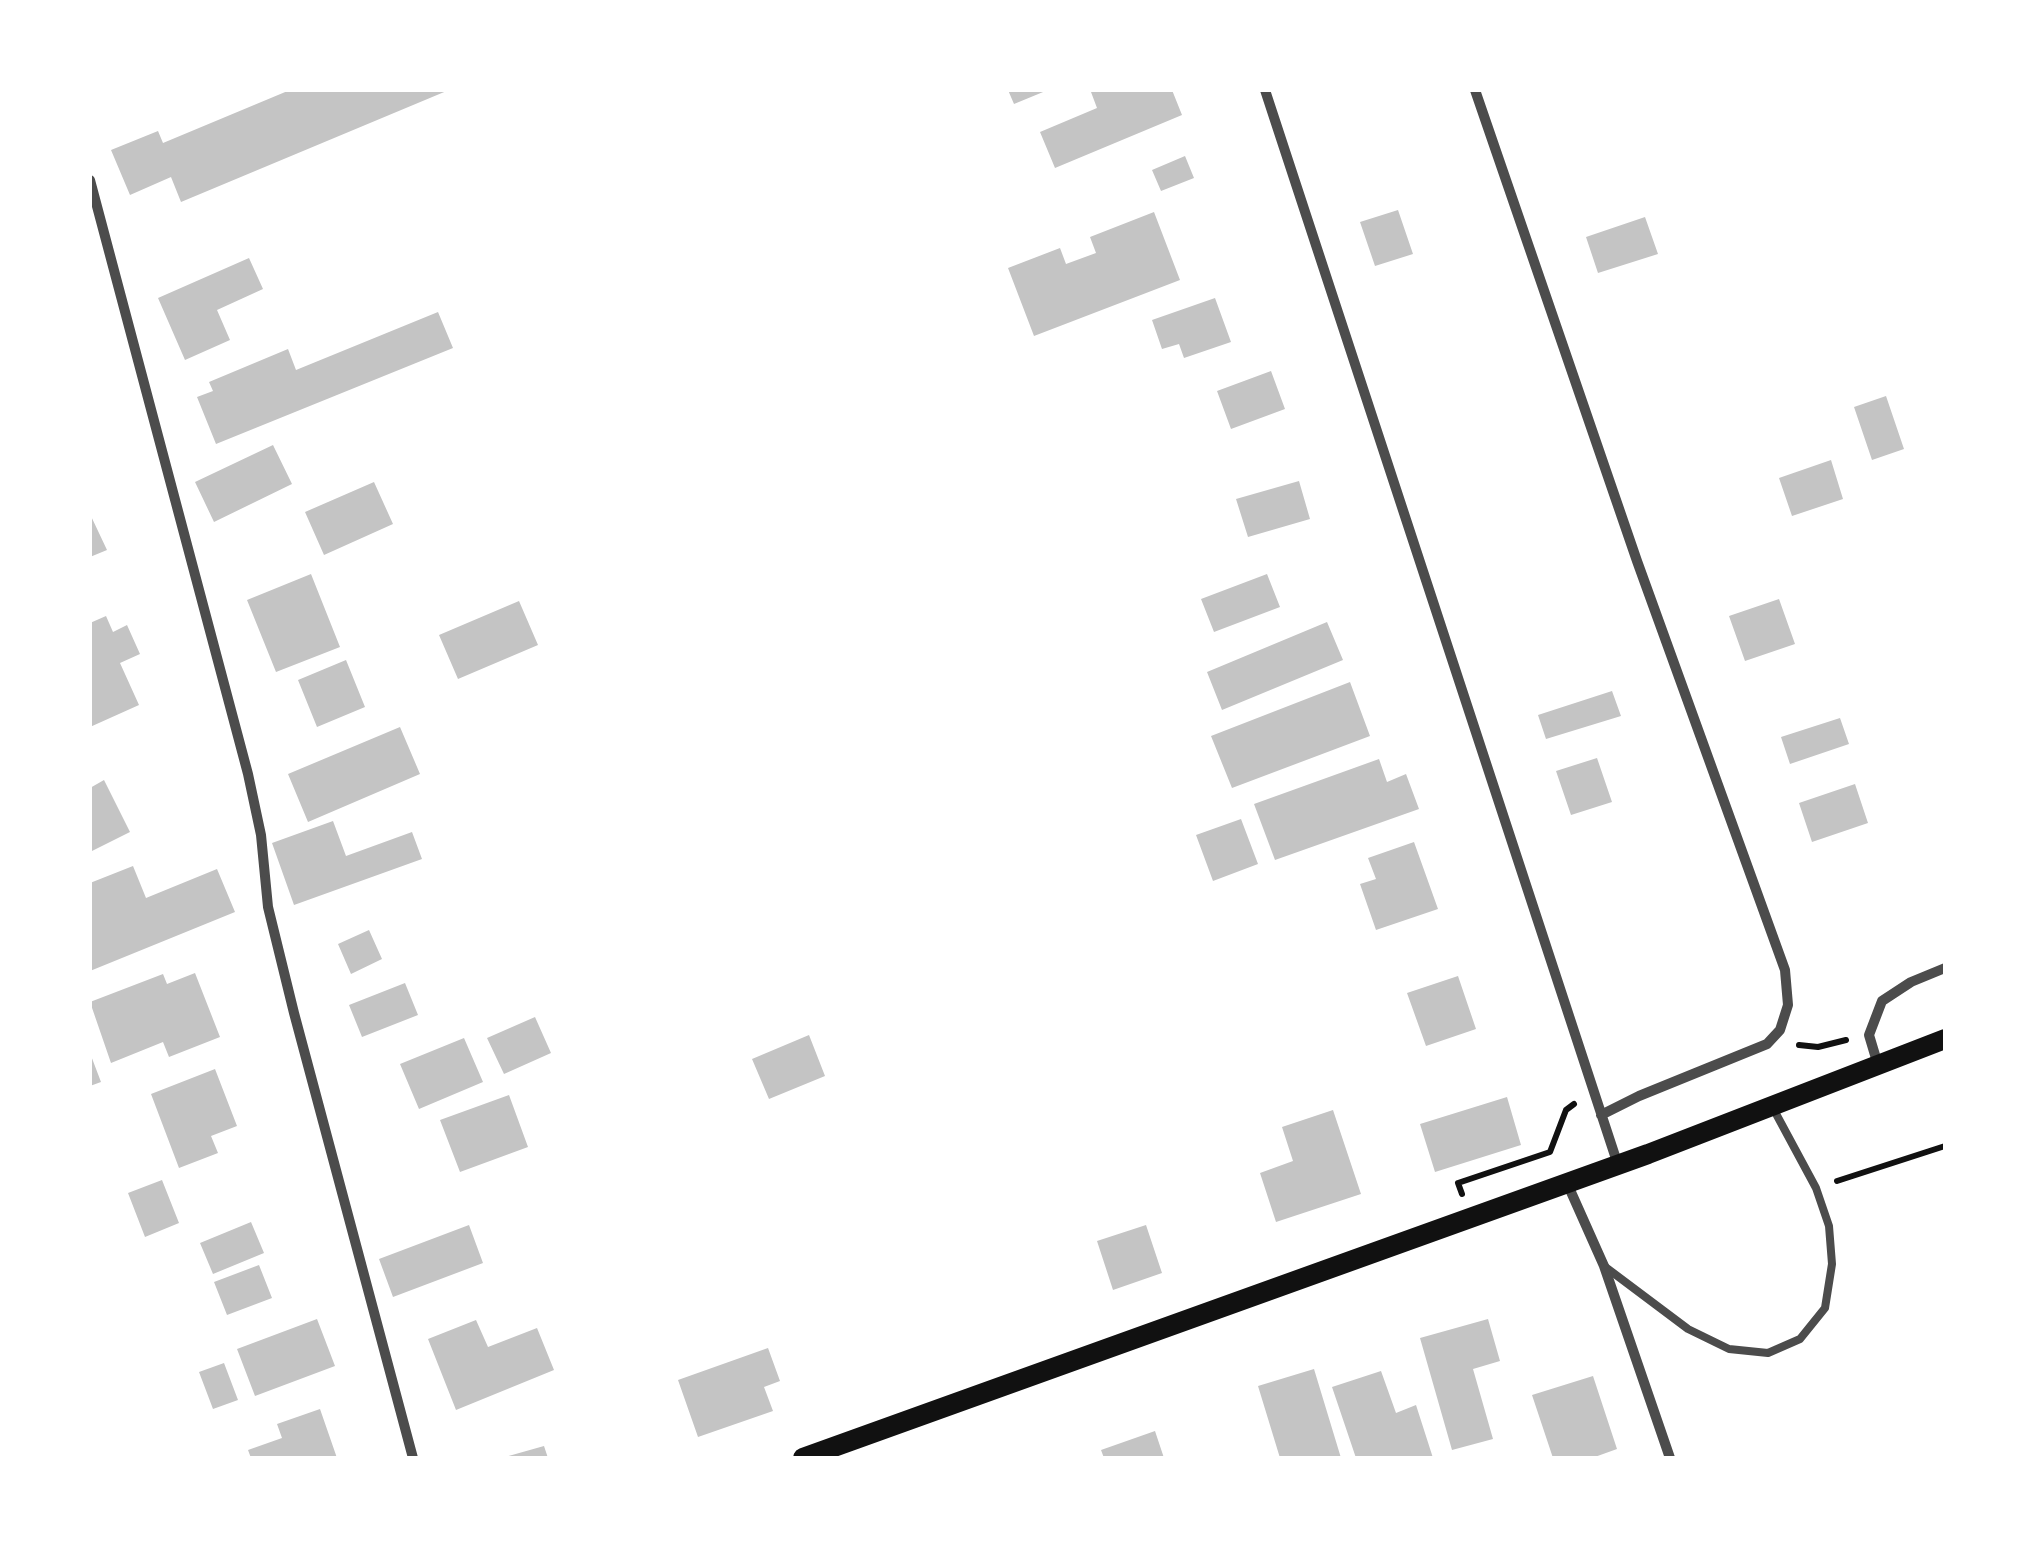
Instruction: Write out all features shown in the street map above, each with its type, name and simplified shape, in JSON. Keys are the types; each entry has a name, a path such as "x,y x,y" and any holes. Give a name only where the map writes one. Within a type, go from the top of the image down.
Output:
{"main road":[{"path":"803,1458 1567,1183 1945,1040"}],"street":[{"path":"1264,90 1618,1164"},
{"path":"1475,90 1644,580 1785,970 1788,1005 1780,1030 1767,1044 1639,1096 1601,1116"},
{"path":"90,180 248,774 261,835 268,907 294,1014 414,1458"},
{"path":"1878,1065 1869,1035 1882,1001 1945,968"},
{"path":"1567,1183 1604,1266 1670,1458"}],"lane":[{"path":"1604,1266 1688,1329 1728,1349 1768,1353 1800,1339 1825,1308 1832,1264 1829,1226 1816,1188 1772,1106"}],"path":[{"path":"1816,1188 1945,1146"}],"building":[{"path":"290,90 449,90 181,202 171,177 130,195 111,150 158,131 163,143"},
{"path":"1008,90 1048,90 1014,104"},
{"path":"1172,90 1182,115 1055,168 1040,132 1097,108 1091,92"},
{"path":"1185,156 1194,178 1161,191 1152,170"},
{"path":"1398,210 1413,254 1375,266 1360,222"},
{"path":"1154,212 1180,280 1034,336 1008,268 1060,248 1066,264 1096,253 1090,237"},
{"path":"1645,217 1658,254 1598,273 1586,237"},
{"path":"249,258 263,289 217,310 230,340 185,360 158,298"},
{"path":"1215,298 1231,342 1184,358 1179,344 1162,349 1152,320"},
{"path":"438,312 453,348 216,444 197,397 213,391 209,382 288,349 296,370"},
{"path":"1271,371 1285,409 1231,429 1217,391"},
{"path":"1886,396 1904,449 1872,460 1854,407"},
{"path":"273,445 292,484 214,522 195,482"},
{"path":"1831,460 1843,499 1792,516 1779,478"},
{"path":"1299,481 1310,519 1248,537 1236,499"},
{"path":"374,482 393,524 324,555 305,512"},
{"path":"90,514 107,550 90,557"},
{"path":"311,574 340,647 276,672 247,600"},
{"path":"1267,574 1280,607 1214,632 1201,599"},
{"path":"1779,599 1795,644 1745,661 1729,616"},
{"path":"519,601 538,645 458,679 439,635"},
{"path":"106,616 113,632 127,625 140,654 120,663 139,705 90,727 90,623"},
{"path":"1327,622 1343,660 1222,710 1207,672"},
{"path":"346,660 365,707 317,727 298,680"},
{"path":"1350,682 1370,736 1232,788 1211,736"},
{"path":"1612,691 1621,716 1546,739 1538,715"},
{"path":"1840,718 1849,744 1790,764 1781,737"},
{"path":"400,727 420,774 308,822 288,774"},
{"path":"1597,758 1612,802 1571,815 1556,771"},
{"path":"1379,759 1387,782 1406,774 1419,809 1275,860 1254,804"},
{"path":"104,780 130,832 90,852 90,788"},
{"path":"1855,784 1868,823 1812,842 1799,803"},
{"path":"1241,819 1258,864 1213,881 1196,835"},
{"path":"333,821 346,856 412,832 422,859 294,905 272,843"},
{"path":"1414,842 1438,909 1376,930 1360,884 1376,879 1368,858"},
{"path":"133,866 146,898 217,869 235,912 90,971 90,883"},
{"path":"369,930 382,959 351,974 338,944"},
{"path":"195,973 220,1037 169,1057 163,1042 111,1063 90,1002 163,974 167,984"},
{"path":"1458,976 1476,1029 1426,1046 1407,993"},
{"path":"405,983 418,1015 362,1037 349,1005"},
{"path":"535,1017 551,1053 504,1074 487,1038"},
{"path":"809,1035 825,1076 769,1099 752,1059"},
{"path":"464,1038 483,1082 419,1109 400,1064"},
{"path":"90,1053 101,1082 90,1086"},
{"path":"215,1069 237,1126 211,1136 218,1153 179,1168 151,1094"},
{"path":"509,1095 528,1147 460,1172 440,1120"},
{"path":"1507,1097 1521,1145 1435,1172 1420,1124"},
{"path":"1333,1110 1361,1194 1276,1222 1260,1173 1293,1161 1282,1127"},
{"path":"162,1180 179,1223 145,1237 128,1193"},
{"path":"251,1222 264,1253 213,1274 200,1243"},
{"path":"469,1225 483,1263 393,1297 379,1259"},
{"path":"1146,1225 1162,1273 1113,1290 1097,1241"},
{"path":"259,1265 272,1298 227,1315 214,1282"},
{"path":"317,1319 335,1366 255,1396 237,1349"},
{"path":"1488,1319 1500,1361 1473,1369 1493,1439 1452,1450 1420,1338"},
{"path":"476,1320 488,1347 537,1328 554,1370 456,1410 428,1339"},
{"path":"768,1348 780,1381 764,1387 773,1411 698,1437 678,1380"},
{"path":"224,1363 238,1400 213,1409 199,1372"},
{"path":"1314,1369 1341,1458 1280,1458 1258,1386"},
{"path":"1381,1371 1396,1413 1416,1405 1433,1458 1356,1458 1332,1387"},
{"path":"1593,1376 1617,1449 1592,1458 1553,1458 1532,1395"},
{"path":"320,1409 337,1458 251,1458 248,1450 282,1438 277,1424"},
{"path":"1155,1431 1164,1458 1104,1458 1101,1450"},
{"path":"544,1446 548,1458 505,1458 505,1457"}]}
